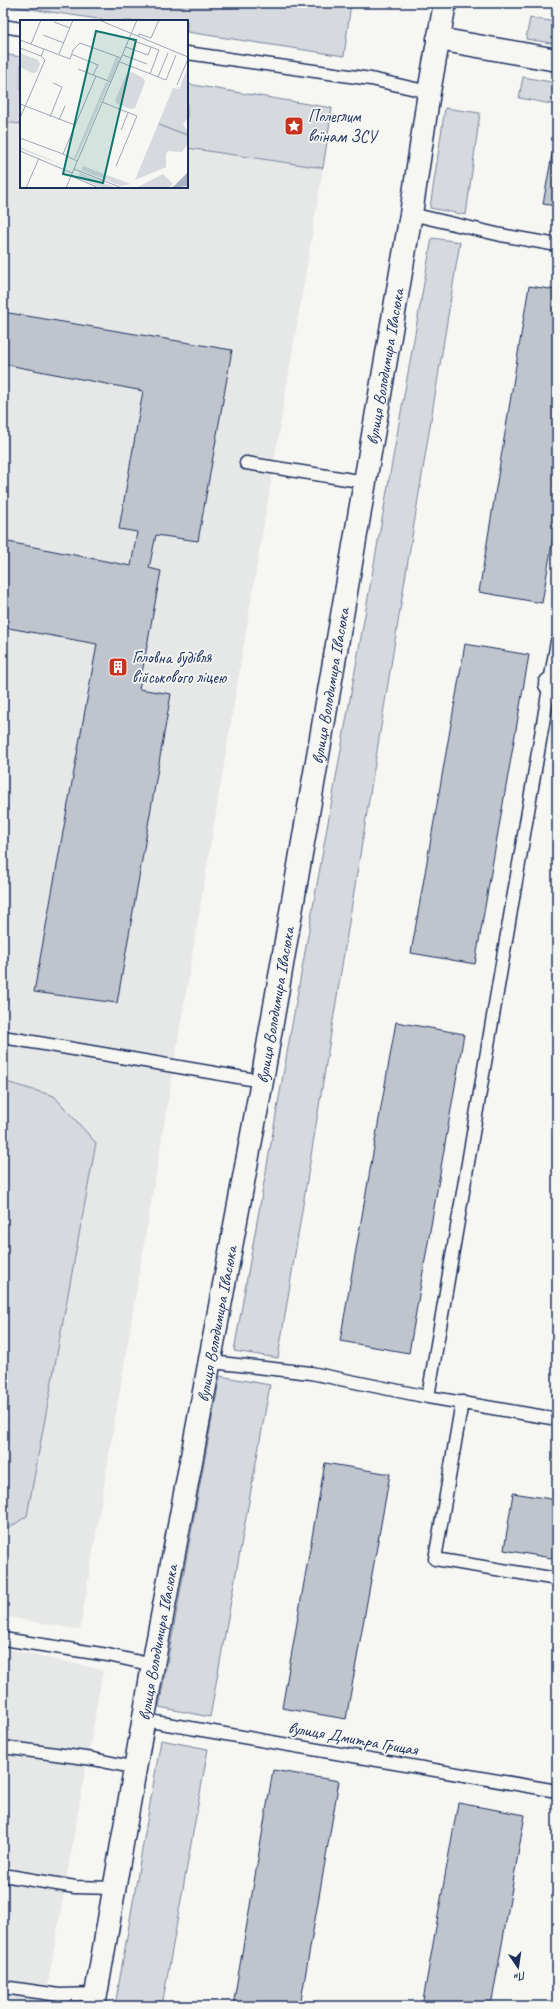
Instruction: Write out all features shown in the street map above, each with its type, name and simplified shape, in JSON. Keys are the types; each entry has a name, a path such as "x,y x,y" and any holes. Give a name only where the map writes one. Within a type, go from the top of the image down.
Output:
{"street":[{"name":"вулиця Володимира Івасюка","path":"95,2000 144,1720 262,1081 412,214 429,92 444,3"},
{"path":"438,39 557,60"}],"lane":[{"path":"3,26 20,29"},
{"path":"188,53 371,79 429,92"},
{"path":"412,214 501,235 557,245"},
{"path":"246,463 365,482"},
{"path":"428,1397 553,684 557,641"},
{"path":"3,1037 262,1081"},
{"path":"211,1362 312,1373 428,1397 557,1419"},
{"path":"462,1402 435,1559 557,1578"},
{"path":"3,1639 108,1655 154,1665"},
{"name":"вулиця Дмитра Грицая","path":"144,1720 557,1791"},
{"path":"3,1747 93,1759 136,1768"},
{"path":"3,1875 75,1887 114,1888"},
{"path":"3,1987 95,2000"}],"shaded area":[{"path":"3,3 351,3 344,56 188,32 188,20 105,20 3,5"},
{"path":"530,18 557,22 557,44 526,39"},
{"path":"3,54 20,57 20,124 3,122"},
{"path":"523,77 557,83 557,105 519,98"},
{"path":"188,84 332,108 323,168 188,148"},
{"path":"445,108 480,113 466,215 430,208"},
{"path":"3,122 20,124 20,188 188,188 188,148 323,168 80,1630 3,1616"},
{"path":"432,238 460,242 278,1358 234,1351"},
{"path":"3,1081 54,1096 96,1143 27,1516 3,1532"},
{"path":"220,1376 270,1385 210,1717 159,1707"},
{"path":"3,1648 103,1670 44,2006 3,2006"},
{"path":"161,1740 208,1749 162,2006 115,2006"}],"building":[{"path":"555,138 557,138 557,206 543,204"},
{"path":"529,286 557,290 557,514 542,603 479,592"},
{"name":"Головна будівля військового ліцею","path":"3,312 232,350 198,541 156,535 149,568 161,571 139,689 171,694 117,1003 34,992 97,644 3,627 3,541 131,566 137,532 119,529 143,391 3,364"},
{"path":"465,644 529,655 475,964 411,953"},
{"path":"396,1022 464,1034 409,1353 340,1341"},
{"path":"325,1463 390,1474 346,1719 282,1708"},
{"path":"513,1493 557,1500 557,1559 504,1550"},
{"path":"273,1770 339,1781 300,2006 233,2006"},
{"path":"458,1803 525,1815 491,2006 422,2006"}],"place":[{"name":"Полеглим воїнам ЗСУ","path":"294,126"},
{"name":"Головна будівля військового ліцею","path":"118,667"}]}
